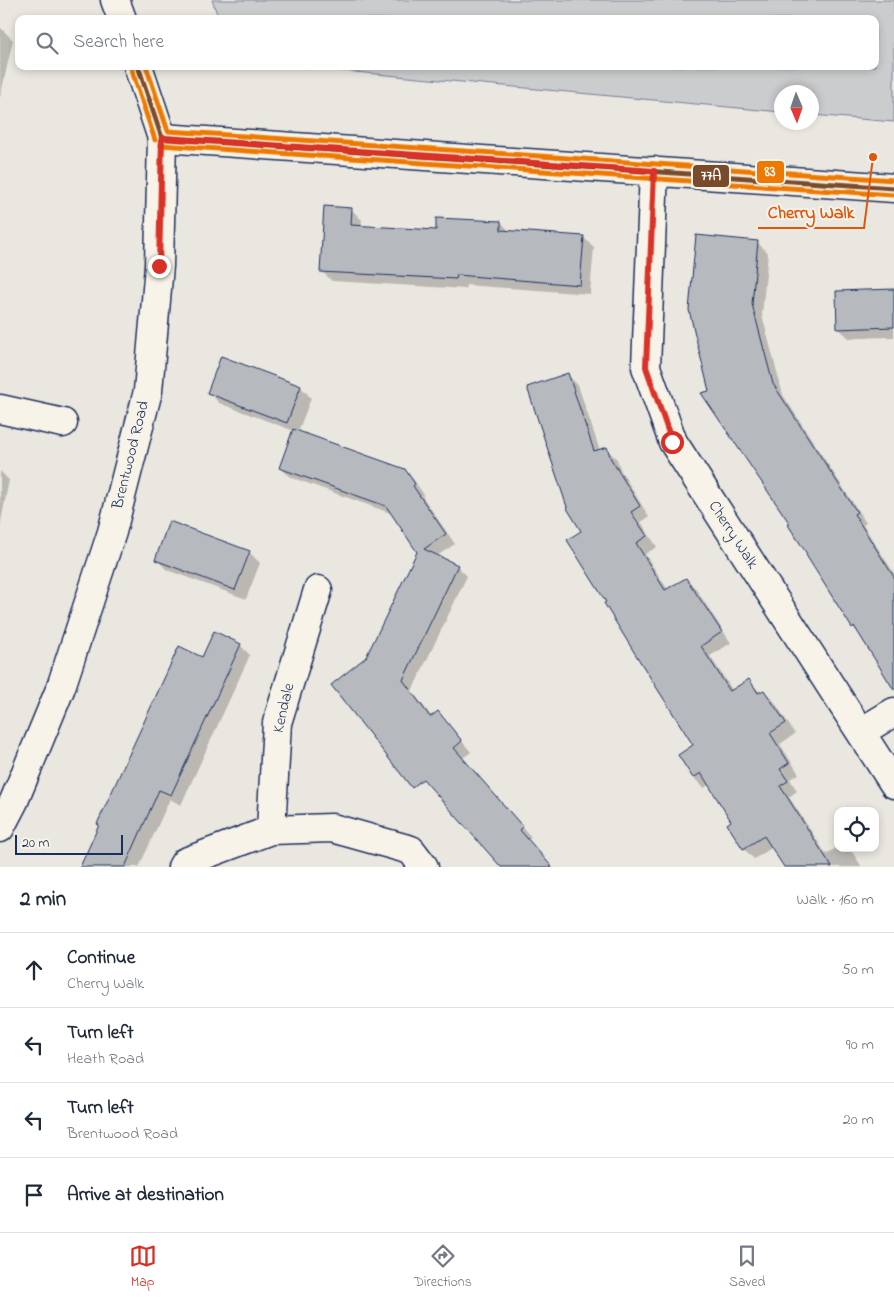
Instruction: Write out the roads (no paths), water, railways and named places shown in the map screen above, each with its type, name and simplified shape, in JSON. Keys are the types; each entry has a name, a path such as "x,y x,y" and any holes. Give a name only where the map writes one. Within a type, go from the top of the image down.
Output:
{"street":[{"path":"115,0 121,15"},
{"name":"Brentwood Road","path":"0,828 14,801 61,687 112,532 148,391 159,266 162,138 139,70"},
{"path":"162,138 894,188"},
{"name":"Cherry Walk","path":"654,171 646,367 672,442 894,784"},
{"path":"0,408 62,424"},
{"name":"Kendale","path":"271,830 277,723 318,590"},
{"path":"861,732 894,712"},
{"path":"182,867 185,862 271,830 332,828 411,850 424,867"}],"place":[{"name":"Cherry Walk","path":"873,157"}]}
